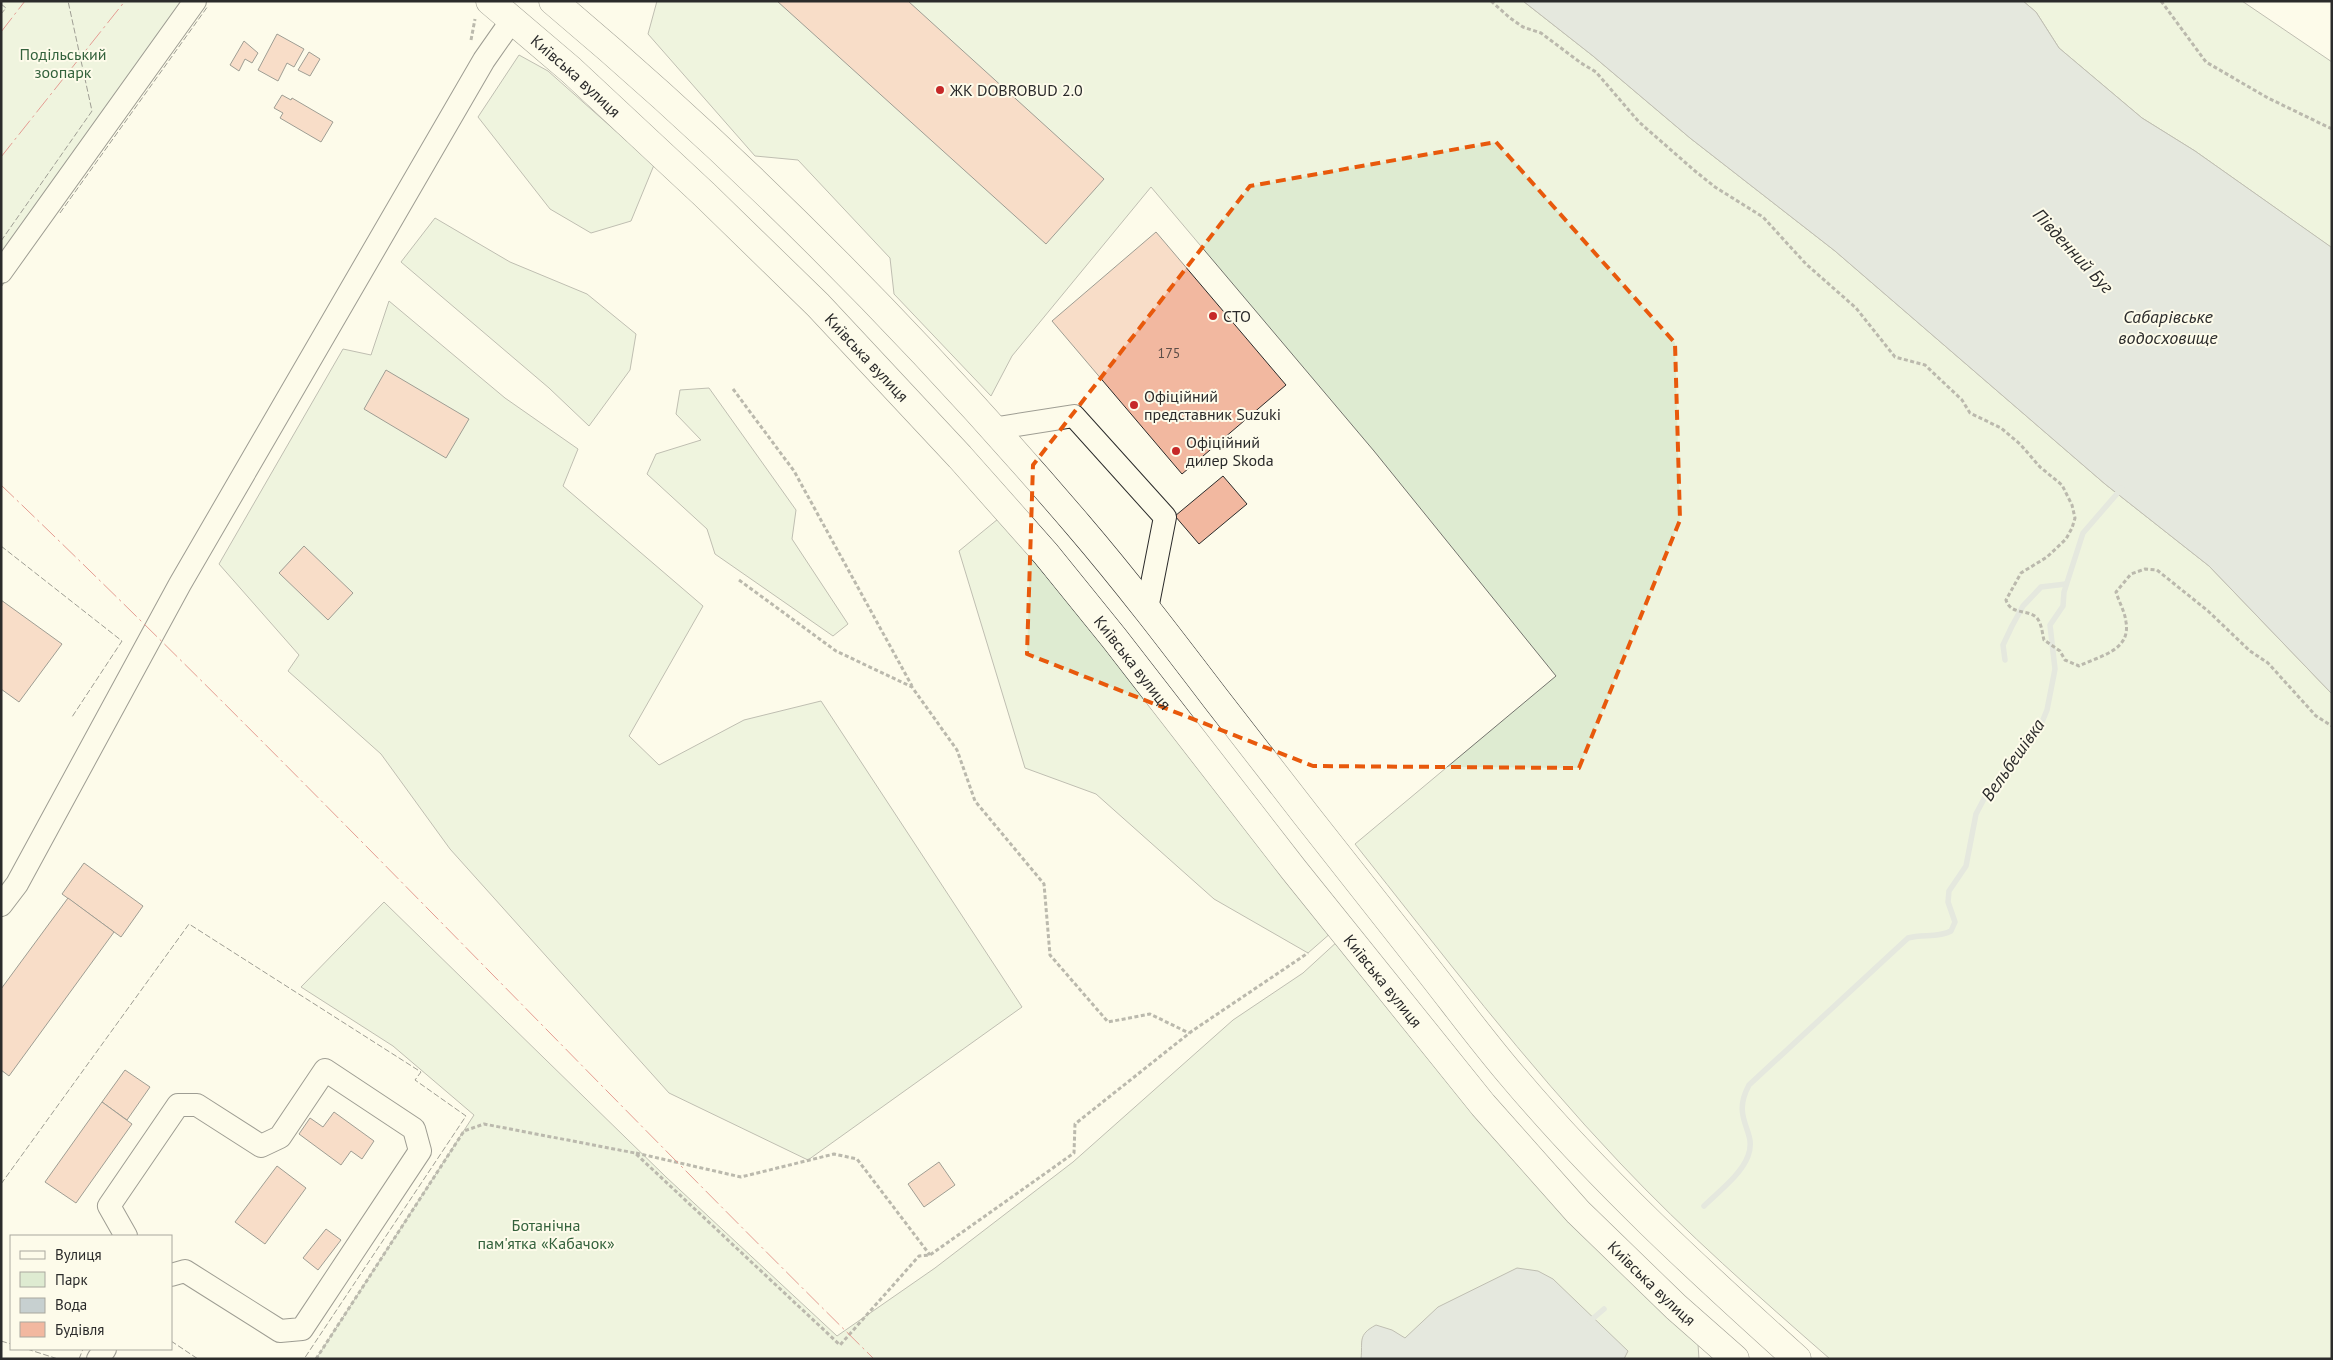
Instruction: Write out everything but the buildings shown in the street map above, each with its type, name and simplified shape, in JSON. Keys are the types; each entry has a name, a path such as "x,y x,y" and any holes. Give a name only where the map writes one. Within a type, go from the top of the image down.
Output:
{"main road":[{"path":"553,1 735,163 849,276 992,428 1078,524 1147,609 1322,836 1514,1079 1605,1180 1683,1255 1797,1359"},
{"name":"Київська вулиця","path":"484,6 512,20 705,195 818,306 960,457 1046,554 1114,638 1300,878 1483,1105 1578,1212 1654,1286 1735,1359"},
{"path":"624,120 652,88"},
{"path":"818,306 849,276"},
{"path":"1654,1286 1683,1255"}],"lane":[{"path":"1,272 195,1"},
{"path":"1,906 17,884 180,584 484,60 512,20"},
{"path":"992,428 1074,416 1165,517 1147,609"},
{"path":"125,1235 109,1206 178,1106 197,1105 261,1146 280,1138 325,1070 414,1129 420,1151 302,1329 280,1331 185,1271 172,1275"}],"path":[{"path":"1491,1 1510,18 1542,33 1596,72 1639,122 1694,171 1715,187 1763,217 1806,264 1856,308 1894,357 1925,365 1962,400 1970,413 2001,428 2020,444 2040,468 2062,484 2072,505 2075,518 2072,528 2066,539 2047,556 2021,573 2006,600 2008,606 2013,610 2035,616 2040,624 2044,640 2060,651 2065,660 2079,666 2104,657 2120,646 2127,636 2126,620 2116,592 2131,574 2145,569 2157,570 2208,611 2250,651 2268,663 2316,716 2332,726"},
{"path":"2161,1 2206,62 2268,98 2332,129"},
{"path":"469,48 484,6"},
{"path":"734,389 794,471 912,687 958,750 975,800 1044,884 1050,955 1108,1022 1150,1014 1189,1034"},
{"path":"739,580 836,651 912,687"},
{"path":"635,1153 840,1346 919,1256 930,1255 1074,1153 1075,1124 1189,1034 1308,953"},
{"path":"316,1359 464,1131 484,1124 635,1153 741,1177 834,1154 857,1159 930,1255"}],"highlighted area":[{"path":"1496,142 1675,343 1680,520 1579,768 1313,766 1027,654 1033,465 1250,186"}],"green space":[{"name":"Подільський зоопарк","path":"1,1 185,1 1,257"},
{"path":"657,1 1523,1 1593,56 1690,138 1835,251 2105,484 2209,566 2332,694 2332,1359 1830,1359 1696,1239 1620,1163 1517,1047 1355,844 1556,676 1374,451 1151,187 1012,356 991,396 894,294 890,258 798,160 755,156 648,34"},
{"path":"2023,1 2242,1 2332,62 2332,248 2195,151 2142,118 2059,48 2036,12"},
{"path":"519,55 548,71 654,165 631,221 591,233 550,209 478,117"},
{"path":"435,218 510,262 587,294 636,334 630,370 589,426 549,388 401,262"},
{"path":"389,301 505,398 578,449 563,486 703,606 629,736 659,765 744,720 821,701 1022,1007 808,1160 669,1093 450,849 381,754 288,671 299,655 219,564 343,349 371,355"},
{"path":"709,388 796,510 792,539 848,624 833,636 715,554 707,529 647,474 656,454 701,440 676,414 680,390"},
{"path":"998,519 1105,646 1332,932 1308,953 1214,899 1096,794 1025,768 959,551"},
{"name":"Ботанічна пам'ятка «Кабачок»","path":"384,902 666,1177 837,1336 935,1268 1073,1162 1233,1020 1303,973 1339,940 1698,1344 1699,1359 316,1359 474,1115 393,1046 301,987"}],"water":[{"name":"Сабарівське водосховище","path":"1523,1 2023,1 2036,12 2059,48 2142,118 2195,151 2331,247 2332,694 2209,566 2105,484 1835,251 1690,138 1593,56"},
{"path":"1517,1268 1538,1271 1553,1279 1628,1351 1624,1359 1361,1359 1363,1335 1376,1325 1392,1330 1405,1338 1438,1307"}],"waterway":[{"name":"Вельбешівка","path":"1704,1206 1735,1176 1748,1156 1750,1139 1742,1107 1749,1085 1908,938 1951,931 1955,922 1948,902 1949,891 1966,866 1976,814 1985,797 2040,727 2047,710 2055,669 2050,625 2063,606 2064,592 2083,533 2122,488"},
{"path":"2005,660 2003,645 2023,606 2041,587 2066,584"},
{"path":"1590,1321 1604,1309"}],"fence":[{"path":"1,241 92,111 68,1"},
{"path":"1,4 6,8 1,14"},
{"path":"60,213 208,6"},
{"path":"1,287 6,280"},
{"path":"1,546 122,641 72,717"},
{"path":"1,1184 189,924 421,1072 415,1080 466,1116 304,1359"},
{"path":"1,1341 10,1344"},
{"path":"172,1342 198,1359"},
{"path":"30,1350 58,1359"},
{"path":"79,1359 83,1350"}],"power":[{"path":"1,32 25,1"},
{"path":"1,157 125,1"},
{"path":"1,485 222,701 874,1359"}],"place":[{"name":"ЖК DOBROBUD 2.0","path":"940,90"},
{"name":"СТО","path":"1213,316"},
{"name":"Офіційний представник Suzuki","path":"1134,405"},
{"name":"Офіційний дилер Skoda","path":"1176,451"}],"water label":[{"name":"Південний Буг","path":"2073,251"}]}
